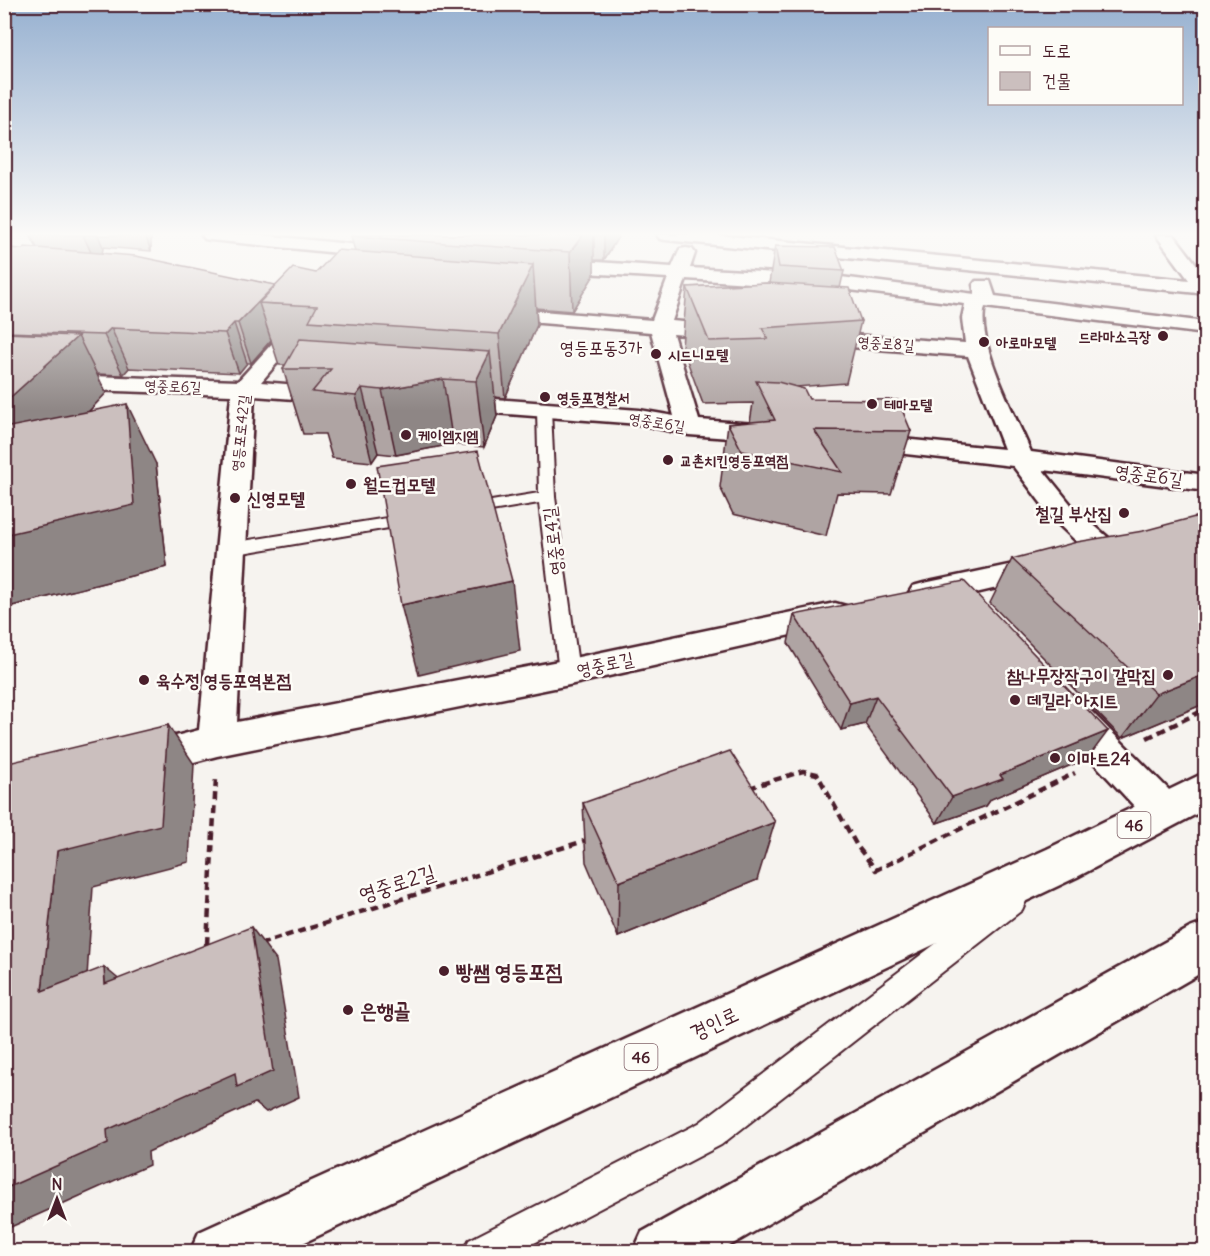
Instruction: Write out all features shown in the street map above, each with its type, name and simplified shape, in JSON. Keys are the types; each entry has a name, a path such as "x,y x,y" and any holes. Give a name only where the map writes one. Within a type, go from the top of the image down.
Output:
{"street":[{"path":"672,294 660,327 689,428"},
{"path":"923,294 1206,328"},
{"path":"985,294 986,298 975,304 972,318 977,350 1021,459 1063,513 1108,554"},
{"name":"영등포로42길","path":"217,741 241,401 244,388 322,299"},
{"path":"474,312 742,333"},
{"name":"영중로8길","path":"789,336 977,350"},
{"name":"영중로6길","path":"4,380 244,388 360,396"},
{"name":"영중로6길","path":"429,402 639,417 689,428 792,434"},
{"name":"영중로6길","path":"835,441 1021,459 1206,483"},
{"path":"895,600 1140,546"},
{"path":"954,588 977,613"},
{"name":"영중로길","path":"105,769 217,741 568,672 860,608"},
{"path":"1047,689 1163,810"},
{"name":"경인로","path":"219,1251 1062,863 1206,789"},
{"path":"662,1251 1206,944"}],"lane":[{"name":"영중로4길","path":"544,410 547,497 568,672"},
{"path":"453,513 547,497"},
{"path":"231,549 430,516"},
{"path":"481,1251 710,1134 1062,863"}],"path":[{"path":"747,789 803,771 817,774 857,846 876,870 1206,709"},
{"path":"207,950 217,741"},
{"name":"영중로2길","path":"252,947 589,839"}],"building":[{"path":"4,294 267,294 225,333 111,328 104,335 4,332"},
{"path":"268,294 519,294 499,334 309,321 317,306 259,303"},
{"path":"690,294 851,294 861,321 762,328 768,339 709,341"},
{"path":"4,333 78,336 4,403"},
{"path":"300,339 490,352 476,381 443,379 382,390 362,388 356,396 312,392 331,369 283,369"},
{"path":"756,381 778,382 804,389 809,399 898,400 911,431 814,430 842,472 742,451 728,424 775,420"},
{"path":"127,404 134,505 4,535 4,428"},
{"path":"478,451 512,581 401,605 377,466"},
{"path":"1206,514 1206,674 1156,694 1012,559 1077,542 1143,531"},
{"path":"964,581 1108,731 1000,775 1003,779 952,797 876,696 850,703 794,615"},
{"path":"168,725 161,825 57,851 42,991 104,967 105,984 251,927 273,1071 237,1087 235,1073 107,1130 108,1143 4,1189 4,764"},
{"path":"730,751 775,822 619,882 583,803"}],"place":[{"name":"드라마소극장","path":"1163,336"},
{"name":"아로마모텔","path":"984,342"},
{"name":"시드니모텔","path":"656,354"},
{"name":"영등포경찰서","path":"545,397"},
{"name":"테마모텔","path":"872,404"},
{"name":"케이엠지엠","path":"406,435"},
{"name":"교촌치킨영등포역점","path":"668,460"},
{"name":"월드컵모텔","path":"351,484"},
{"name":"신영모텔","path":"235,498"},
{"name":"철길 부산집","path":"1124,513"},
{"name":"참나무장작구이 갈막집","path":"1168,675"},
{"name":"육수정 영등포역본점","path":"144,680"},
{"name":"데킬라 아지트","path":"1015,700"},
{"name":"이마트24","path":"1055,758"},
{"name":"빵쌤 영등포점","path":"444,971"},
{"name":"은행골","path":"348,1010"}],"district":[{"name":"영등포동3가","path":"601,347"}]}
